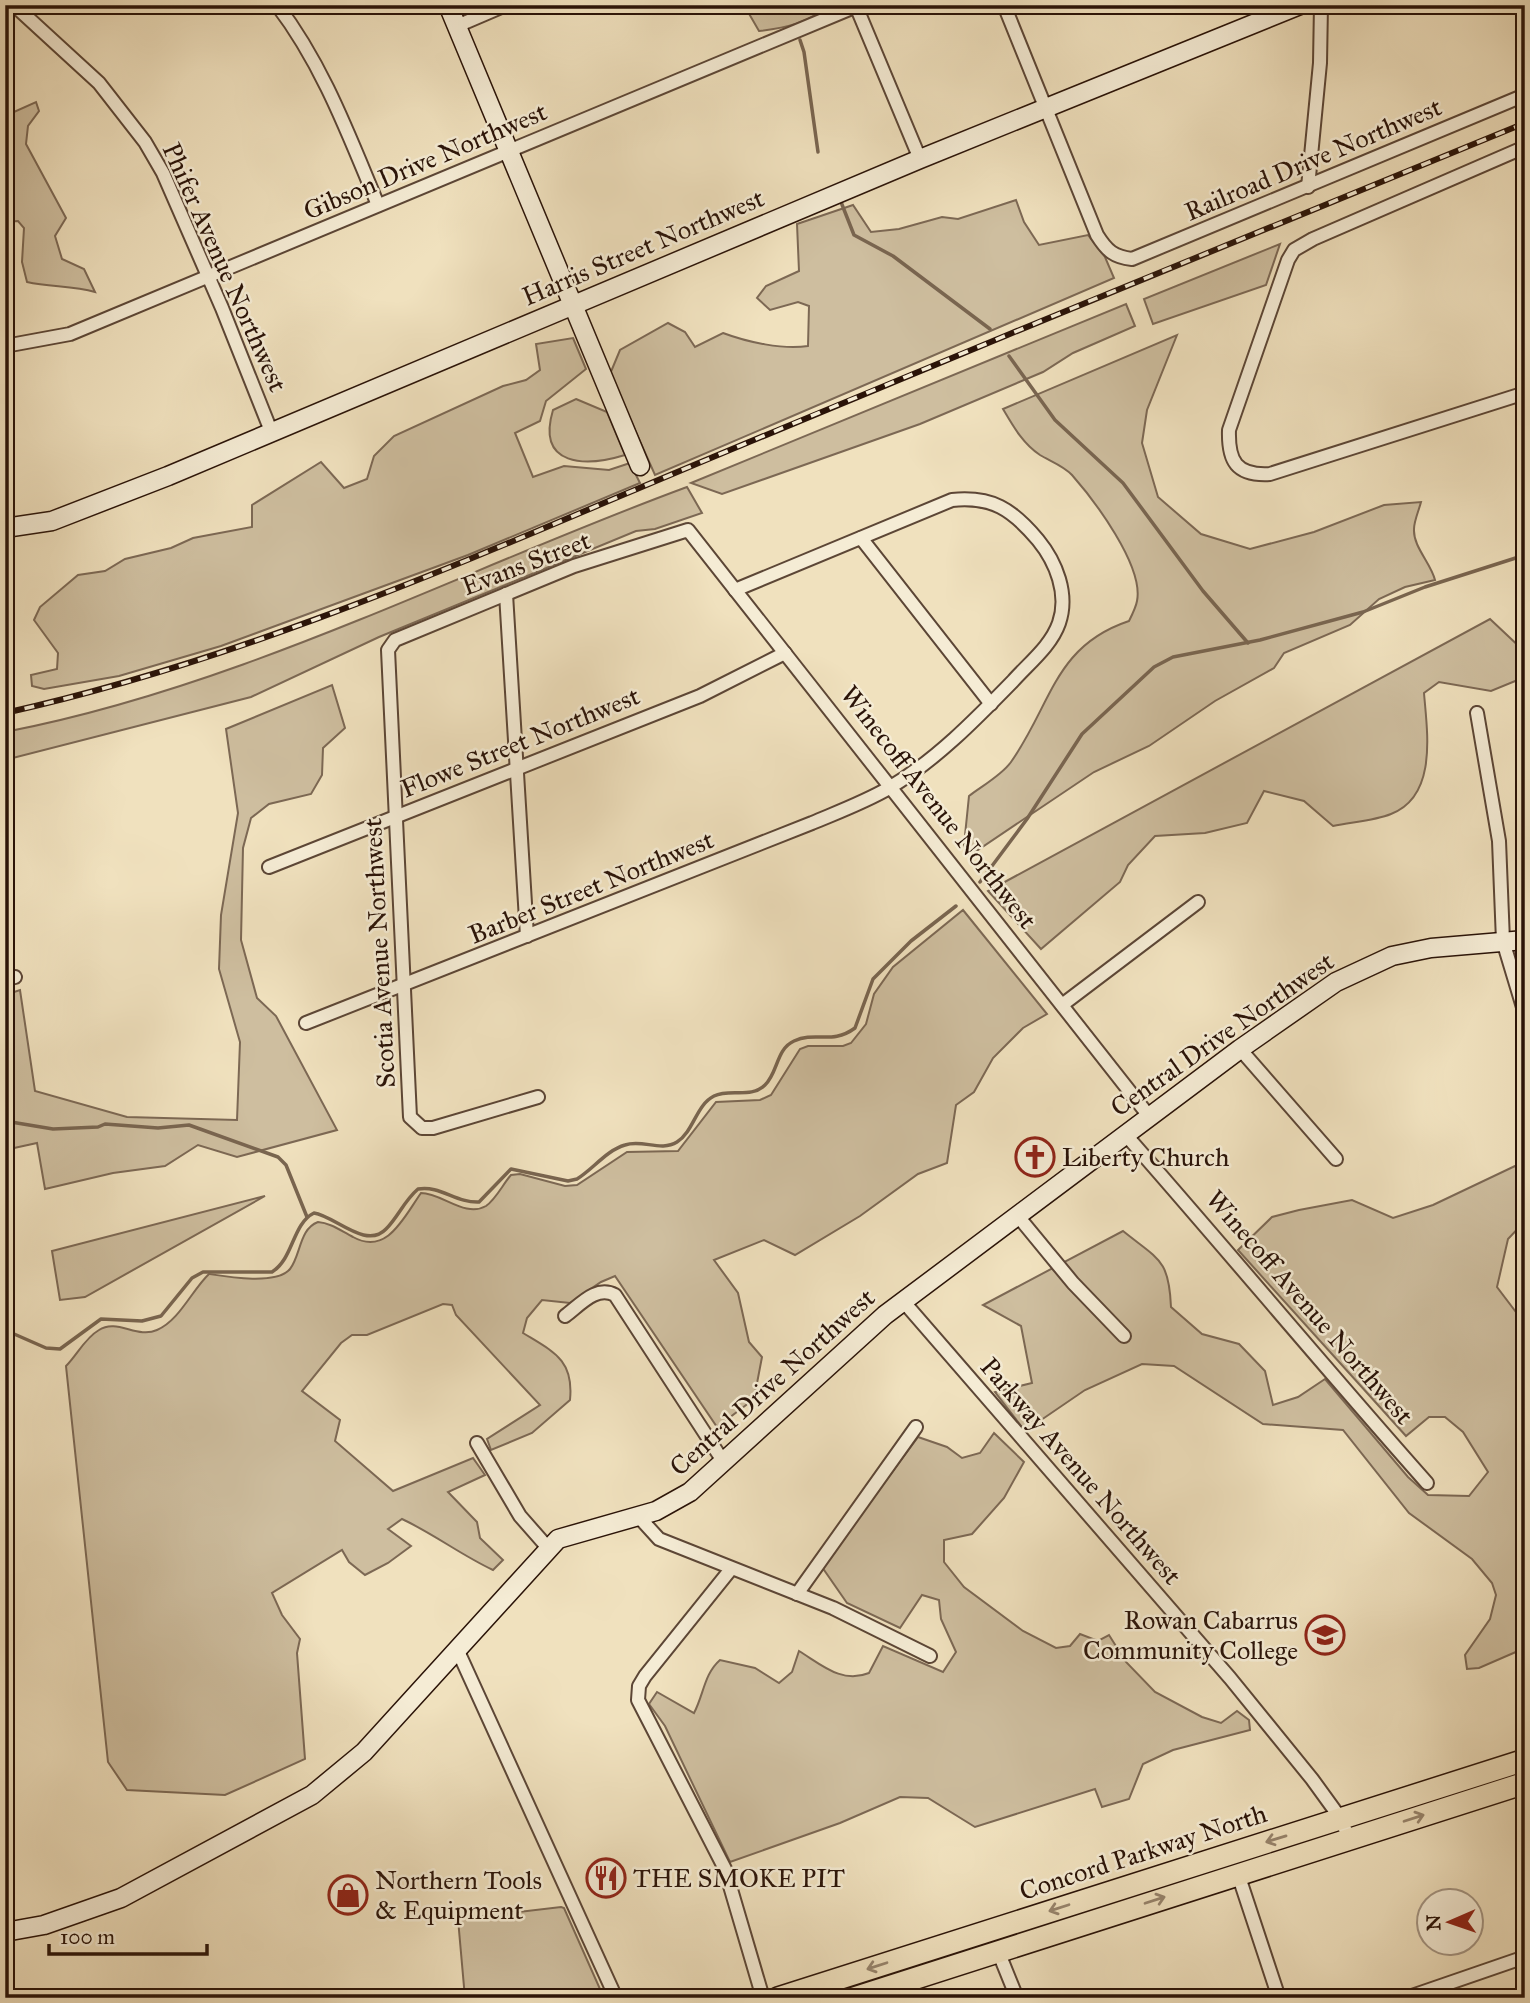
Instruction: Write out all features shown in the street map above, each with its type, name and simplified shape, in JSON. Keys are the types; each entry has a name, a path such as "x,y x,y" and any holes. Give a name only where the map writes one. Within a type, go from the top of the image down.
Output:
{"highway":[{"name":"Concord Parkway North","path":"854,1998 1238,1874 1345,1829 1525,1760"},
{"name":"Concord Parkway North","path":"778,1998 942,1945 1345,1829 1525,1783"},
{"path":"942,1945 950,1966"}],"street":[{"name":"Phifer Avenue Northwest","path":"14,5 93,76 145,142 208,277 271,431"},
{"path":"277,5 299,34 322,74 379,205"},
{"path":"448,5 640,466"},
{"path":"457,26 506,5"},
{"path":"1004,5 1047,107"},
{"name":"Harris Street Northwest","path":"5,528 52,521 1280,9 1300,5"},
{"path":"1308,187 1320,63 1321,5"},
{"name":"Gibson Drive Northwest","path":"5,346 51,340 70,334 858,6"},
{"path":"858,6 920,159"},
{"name":"Railroad Drive Northwest","path":"1047,107 1097,235 1110,253 1132,259 1525,95"},
{"path":"1525,148 1313,239 1294,250 1288,260 1229,430 1228,451 1240,468 1251,474 1270,474 1525,393"},
{"name":"Barber Street Northwest","path":"306,1023 823,819 890,787 964,731 1048,643 1059,622 1062,599 1060,579 1049,552 1014,515 997,504 973,498 952,500 735,590"},
{"name":"Winecoff Avenue Northwest","path":"688,530 1149,1116"},
{"name":"Evans Street","path":"388,650 395,640 574,566 688,530"},
{"path":"861,538 991,704"},
{"path":"506,594 527,936"},
{"name":"Scotia Avenue Northwest","path":"388,650 410,1117 416,1124 433,1128 538,1097"},
{"name":"Flowe Street Northwest","path":"270,867 700,696 785,653"},
{"path":"1477,713 1499,841 1503,942 1525,1014"},
{"path":"1062,1005 1198,902"},
{"name":"Central Drive Northwest","path":"5,1932 44,1925 121,1898 312,1795 365,1752 558,1539 673,1504 903,1301 1149,1116 1336,982 1378,960 1431,948 1525,940"},
{"path":"1240,1049 1336,1159"},
{"name":"Winecoff Avenue Northwest","path":"1125,1134 1292,1325 1326,1370 1427,1483"},
{"path":"1017,1215 1073,1283 1124,1336"},
{"path":"565,1316 598,1292 606,1290 615,1295 723,1461"},
{"name":"Parkway Avenue Northwest","path":"903,1301 1230,1678 1345,1829"},
{"path":"797,1594 916,1427"},
{"path":"477,1443 520,1516 548,1549"},
{"path":"638,1516 659,1539 797,1594 930,1656"},
{"path":"731,1569 639,1686 642,1712 732,1886 763,1998"},
{"path":"457,1649 616,1998"},
{"path":"1238,1874 1279,1998"},
{"path":"998,1951 1017,1998"},
{"path":"1406,1998 1525,1957"}],"shaded area":[{"path":"744,5 829,5 796,24 759,31"},
{"path":"36,102 39,111 28,126 26,144 66,218 55,236 62,259 84,269 95,292 27,282 22,262 24,228 18,221 5,222 5,116"},
{"path":"1016,200 1024,222 1039,245 1088,235 1105,257 1114,278 655,475 610,374 620,350 668,323 685,332 695,347 723,333 765,344 808,346 809,306 798,302 770,310 757,298 766,286 799,271 797,224 853,205 871,232 899,229 942,217 958,219"},
{"path":"1280,244 1266,285 1153,324 1144,299"},
{"path":"1126,304 1135,326 1073,353 1043,372 920,424 722,494 691,483"},
{"path":"1177,335 1147,410 1142,443 1158,497 1201,534 1250,549 1314,532 1384,505 1421,502 1414,536 1435,580 1405,587 1379,599 1350,625 1284,653 1274,668 1215,701 1149,746 1094,772 969,856 964,845 969,796 1011,762 1057,679 1070,661 1085,645 1104,632 1129,621 1137,601 1133,570 1104,517 1069,472 1028,446 1003,409"},
{"path":"573,338 586,369 546,401 540,421 515,433 533,477 564,466 609,470 630,463 640,483 468,555 221,646 119,676 44,689 32,686 31,675 57,669 58,653 34,620 40,607 78,575 105,571 125,559 171,548 193,538 252,527 252,505 321,462 344,488 367,479 374,456 394,436 503,386 526,380 540,370 536,344"},
{"path":"576,399 607,412 625,455 581,461 558,452 552,443 550,429 553,410"},
{"path":"687,487 702,513 655,529 636,531 379,637 251,697 5,760 5,732 93,712 266,656"},
{"path":"1490,619 1525,652 1525,677 1491,691 1439,682 1424,693 1427,743 1423,778 1406,805 1391,814 1333,826 1304,801 1264,791 1247,823 1205,833 1155,836 1128,865 1120,882 1041,949 988,891"},
{"path":"332,685 345,728 323,748 322,775 311,794 269,804 251,818 243,848 241,940 257,998 276,1016 337,1130 237,1157 198,1145 165,1166 113,1173 45,1189 37,1143 5,1150 5,995 20,990 35,1091 127,1117 237,1120 240,1042 219,969 221,915 238,813 226,729"},
{"path":"963,910 1047,1014 1023,1028 993,1058 974,1092 956,1105 947,1163 918,1174 860,1216 795,1255 764,1240 714,1260 738,1293 749,1342 762,1357 754,1399 717,1427 615,1276 570,1303 542,1300 527,1318 523,1333 553,1352 565,1366 569,1375 570,1400 532,1433 491,1450 487,1439 540,1405 456,1315 452,1305 443,1304 367,1335 352,1335 341,1343 302,1391 340,1420 335,1441 393,1491 473,1458 485,1475 448,1492 477,1522 480,1538 503,1560 493,1570 402,1519 388,1529 411,1546 388,1563 365,1575 349,1562 342,1550 272,1593 282,1615 300,1639 297,1653 305,1759 225,1795 127,1790 108,1762 66,1366 89,1337 106,1327 150,1332 165,1326 179,1313 209,1274 252,1279 284,1274 294,1263 307,1230 318,1222 365,1242 376,1242 393,1231 421,1193 462,1207 478,1209 490,1203 511,1175 520,1174 565,1186 577,1185 627,1152 678,1151 716,1102 760,1100 771,1095 800,1049 851,1043 866,1024 874,994 893,967"},
{"path":"1515,1166 1525,1175 1525,1221 1508,1239 1497,1287 1525,1324 1525,1648 1479,1668 1467,1669 1465,1655 1490,1619 1496,1595 1492,1583 1472,1559 1409,1513 1343,1430 1263,1424 1174,1366 1142,1364 1085,1390 1025,1431 995,1392 1032,1383 1021,1326 983,1305 1123,1231 1160,1262 1168,1279 1171,1307 1202,1334 1239,1344 1265,1371 1273,1405 1298,1397 1325,1379 1408,1477 1428,1495 1469,1496 1488,1472 1463,1432 1445,1417 1429,1417 1406,1436 1238,1250 1272,1217 1352,1200 1393,1218 1433,1205"},
{"path":"265,1196 85,1297 60,1300 52,1251"},
{"path":"994,1433 1024,1462 1004,1498 972,1534 944,1540 944,1562 964,1587 1023,1631 1056,1648 1070,1646 1080,1634 1098,1641 1109,1635 1126,1662 1155,1692 1202,1717 1221,1723 1237,1711 1249,1720 1250,1730 1173,1750 1143,1764 1129,1799 1102,1807 1095,1789 975,1827 928,1798 900,1797 840,1823 730,1862 665,1726 649,1704 657,1692 694,1713 707,1678 720,1660 755,1668 779,1683 792,1672 799,1651 841,1675 859,1676 869,1673 883,1646 943,1672 956,1652 941,1619 939,1600 922,1595 900,1628 847,1603 822,1567 918,1437 947,1447 962,1458 980,1453"},
{"path":"564,1908 604,1998 465,1998 458,1919"}],"waterway":[{"path":"790,5 792,10"},
{"path":"800,40 818,152"},
{"path":"841,202 854,235 893,256 990,329"},
{"path":"1009,356 1055,420 1123,483 1203,591 1248,643"},
{"path":"980,882 1027,819 1082,734 1154,667 1173,657 1260,640 1363,612 1425,587 1525,555"},
{"path":"5,1330 46,1348 60,1349 101,1319 142,1321 161,1316 192,1278 203,1272 272,1272 285,1258 301,1225 314,1213 369,1236 386,1229 418,1189 434,1189 463,1200 479,1202 511,1169 568,1181 577,1179 618,1147 638,1143 671,1145 683,1137 703,1105 714,1096 753,1092 765,1085 780,1055 794,1041 810,1037 839,1036 855,1028 873,979 911,941 956,906"},
{"path":"5,1121 53,1129 98,1127 105,1124 158,1128 189,1125 278,1157 286,1165 307,1217"}],"railway":[{"path":"5,713 97,690 187,663 365,601 1525,123"}],"place":[{"name":"Liberty Church","path":"1035,1157"},
{"name":"Rowan Cabarrus Community College","path":"1325,1635"},
{"name":"THE SMOKE PIT","path":"606,1878"},
{"name":"Northern Tools & Equipment","path":"348,1895"}]}
